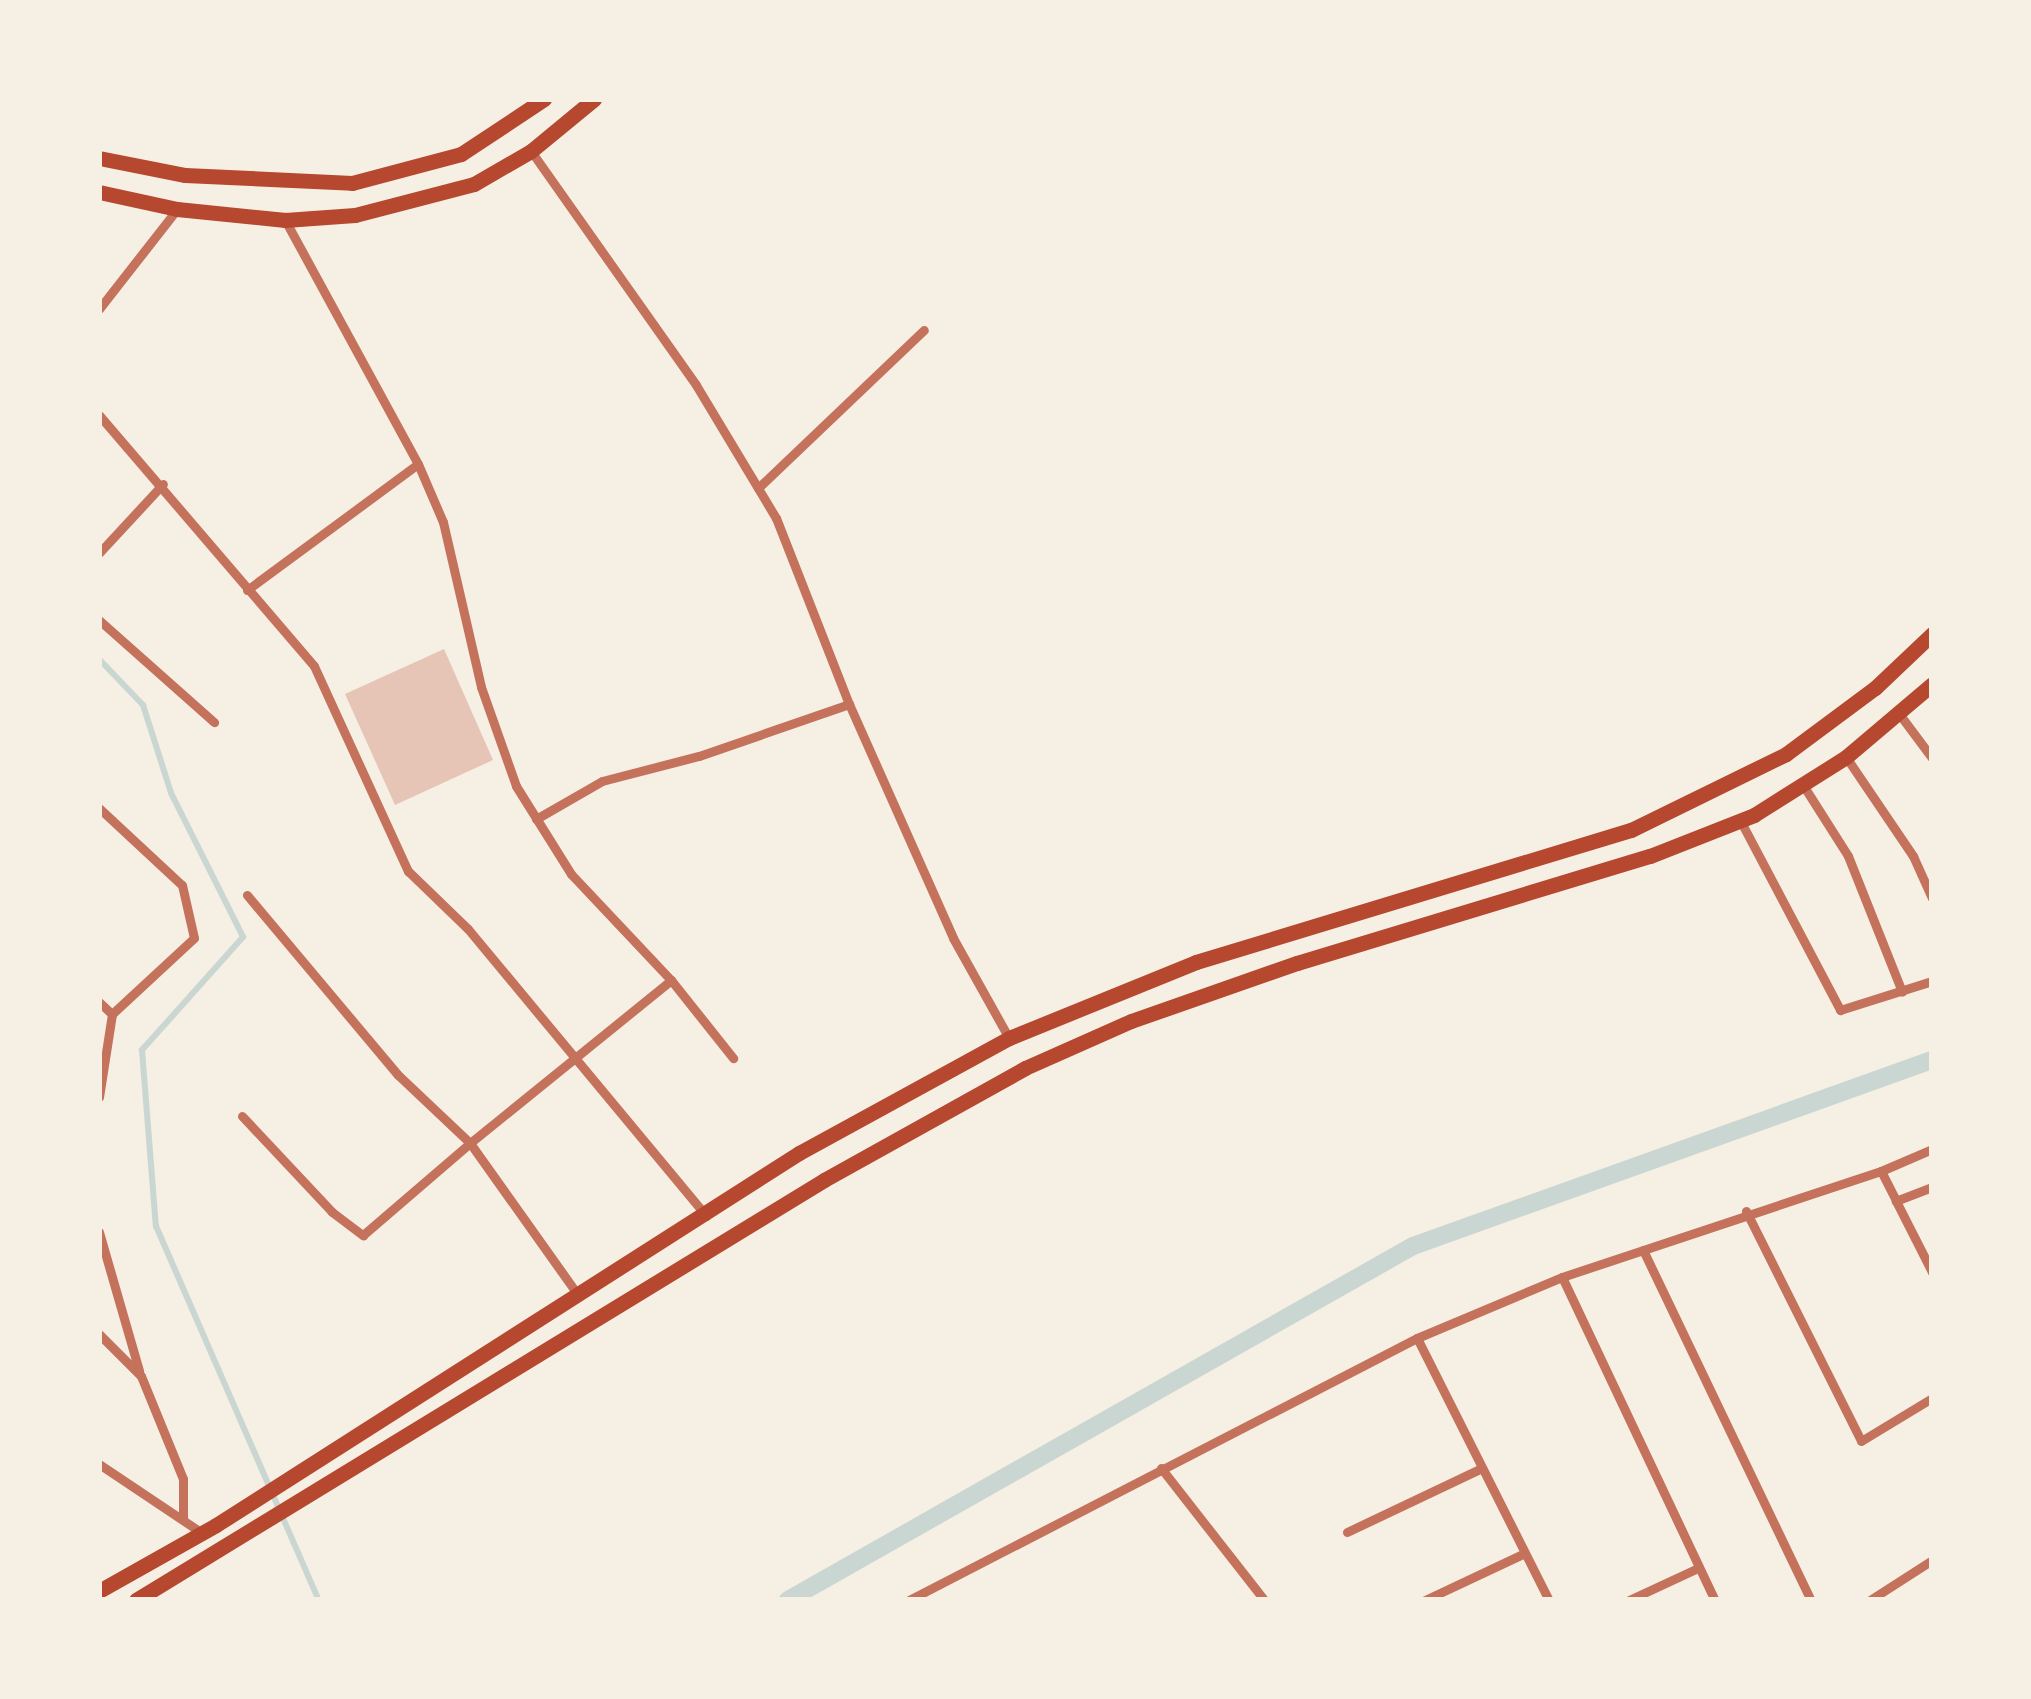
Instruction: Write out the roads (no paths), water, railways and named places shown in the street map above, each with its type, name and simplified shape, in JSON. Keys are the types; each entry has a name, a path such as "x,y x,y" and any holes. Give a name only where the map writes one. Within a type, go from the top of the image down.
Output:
{"main road":[{"path":"99,158 184,176 352,183 461,154 544,99"},
{"path":"99,192 177,209 285,220 412,204 474,184 531,151 594,99"},
{"path":"102,1586 209,1529 800,1153 1009,1038 1196,962 1631,830 1786,754 1875,688 1932,634"},
{"path":"136,1600 824,1180 1025,1068 1131,1021 1297,963 1650,856 1740,820 1846,757 1932,684"}],"street":[{"path":"531,151 696,385 776,518 849,704 953,938 1009,1038"},
{"path":"99,309 177,209"},
{"path":"285,220 418,464 443,522 481,687 516,786 571,874 671,980 733,1058"},
{"path":"758,488 924,330"},
{"path":"99,415 163,484 314,666 408,871 468,929 706,1216"},
{"path":"247,590 418,464"},
{"path":"99,553 163,484"},
{"path":"99,620 214,722"},
{"path":"536,819 602,781 699,757 849,704"},
{"path":"1900,715 1932,758"},
{"path":"1846,757 1913,856 1932,898"},
{"path":"1802,785 1848,856 1902,992"},
{"path":"99,808 182,885 194,938 112,1014 99,1096"},
{"path":"1740,820 1840,1010 1932,981"},
{"path":"247,895 398,1075 470,1143 578,1295"},
{"path":"242,1116 332,1212 363,1235 573,1055 671,980"},
{"path":"99,1002 112,1014"},
{"path":"909,1600 1417,1338 1562,1276 1746,1211 1881,1171 1932,1149"},
{"path":"1881,1171 1932,1272"},
{"path":"1896,1201 1932,1187"},
{"path":"1746,1211 1861,1441 1932,1398"},
{"path":"99,1232 141,1376 183,1479 183,1518"},
{"path":"1643,1250 1811,1600"},
{"path":"1562,1276 1715,1600"},
{"path":"99,1334 141,1376"},
{"path":"1417,1338 1549,1600"},
{"path":"99,1464 183,1518 209,1529"},
{"path":"1161,1468 1264,1600"},
{"path":"1346,1532 1482,1468"},
{"path":"1425,1600 1525,1553"},
{"path":"1870,1600 1932,1560"},
{"path":"1629,1600 1698,1568"}],"waterway":[{"path":"99,659 143,705 171,793 243,937 142,1050 156,1226 319,1600"},
{"path":"788,1600 1413,1246 1932,1060"}]}
